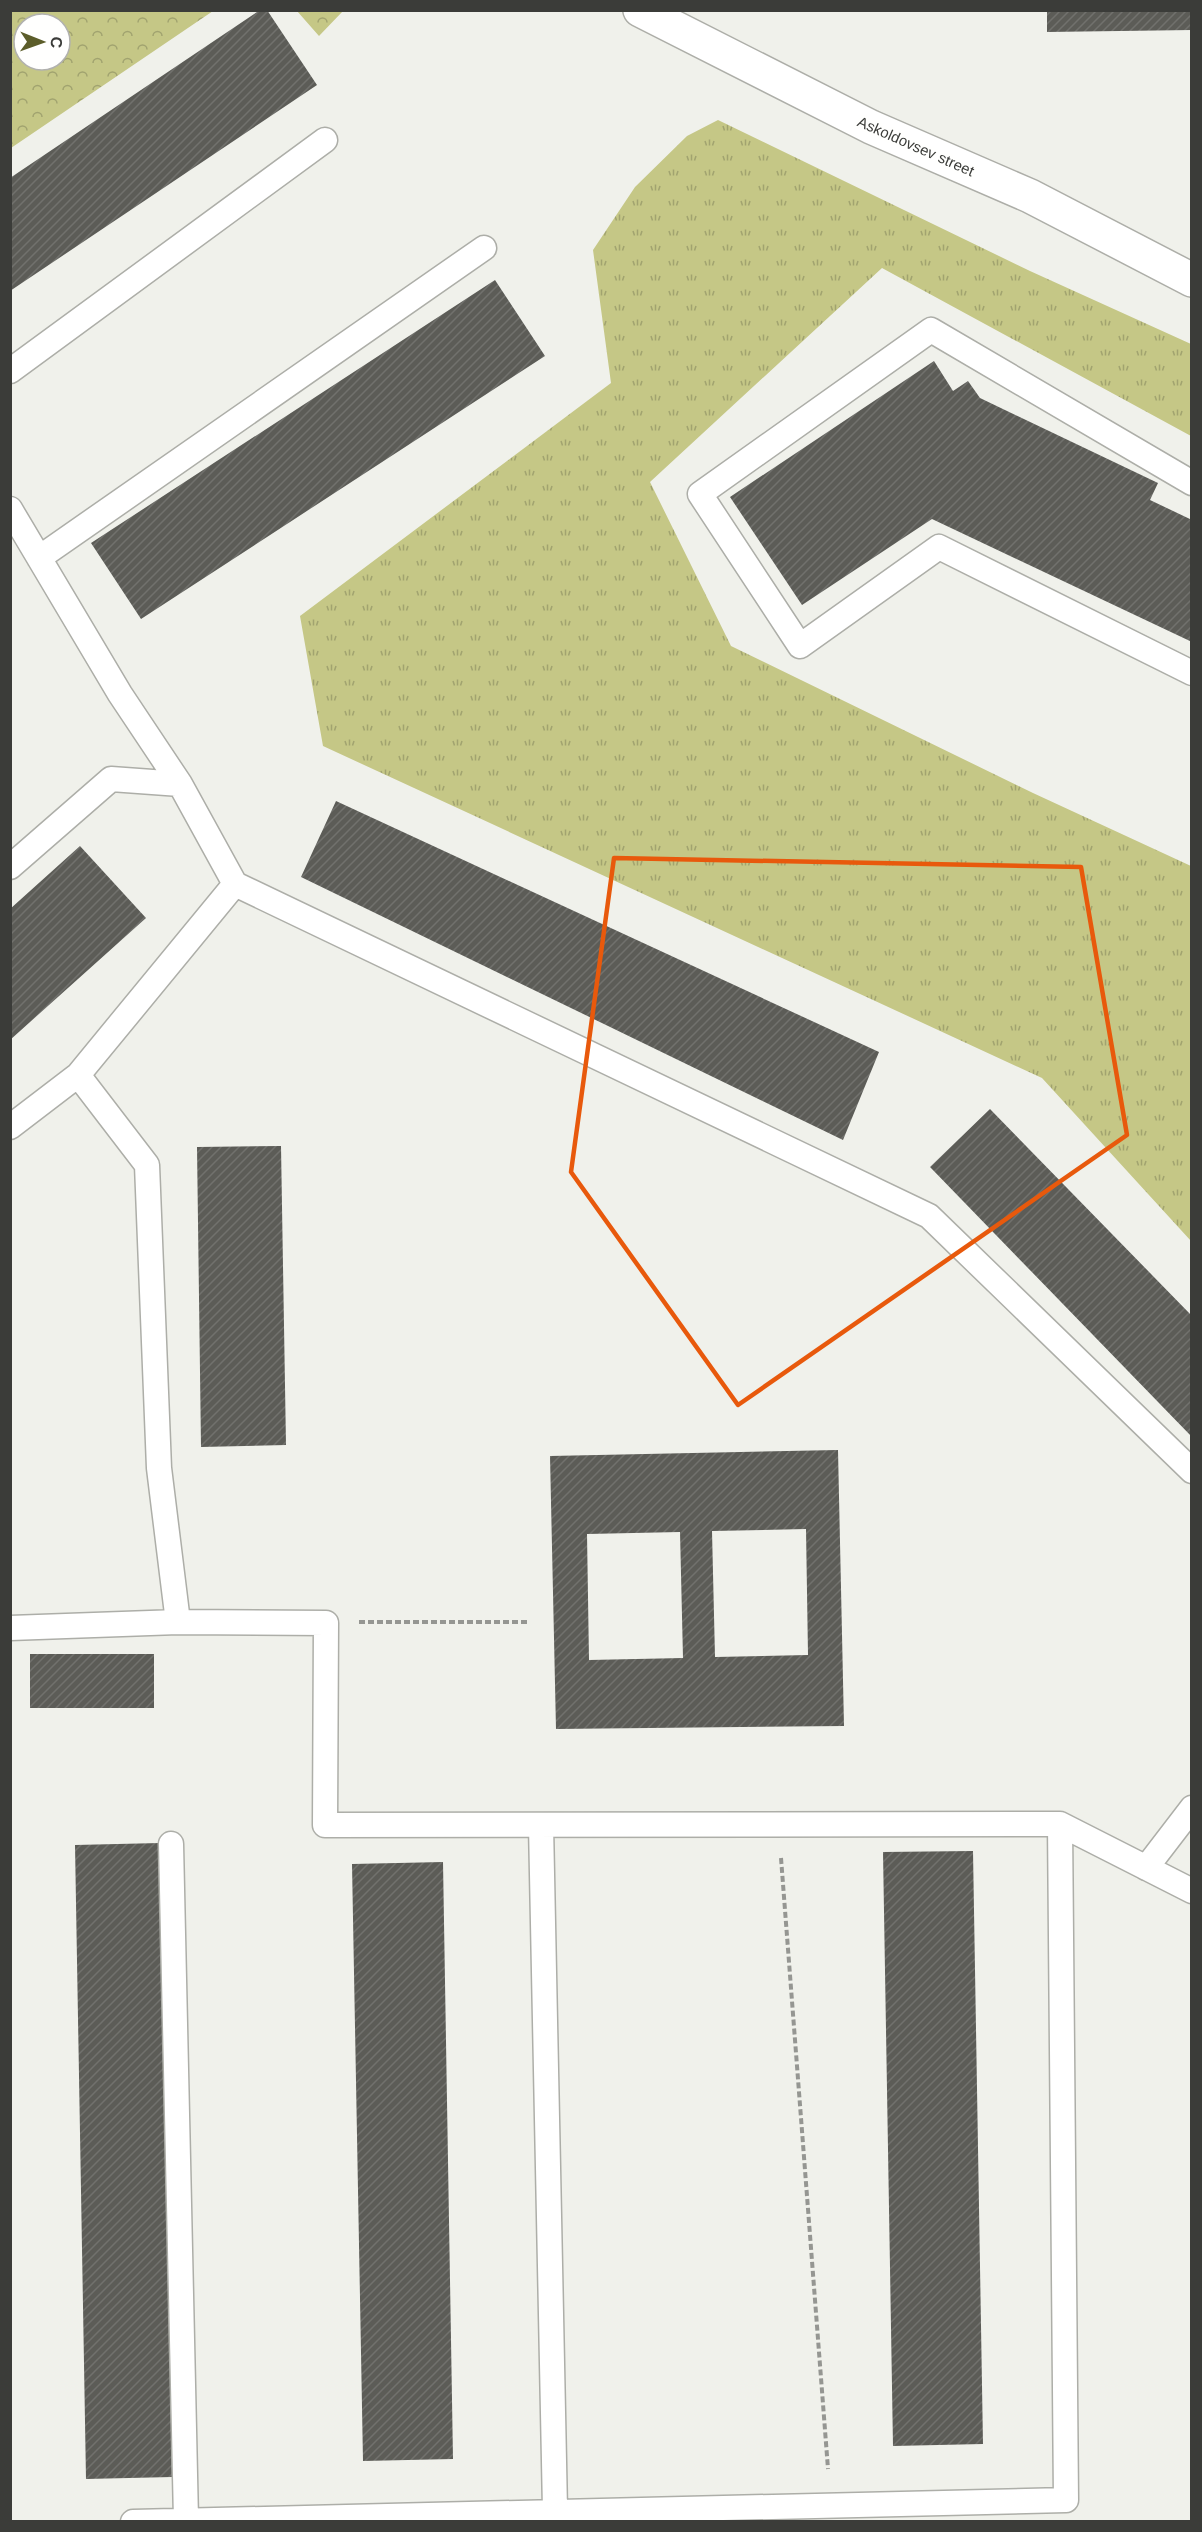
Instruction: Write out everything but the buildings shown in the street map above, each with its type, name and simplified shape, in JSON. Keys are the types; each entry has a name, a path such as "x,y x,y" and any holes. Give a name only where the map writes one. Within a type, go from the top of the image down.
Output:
{"street":[{"name":"Askoldovsev street","path":"640,10 871,127 1030,196 1191,280"}],"lane":[{"path":"10,371 326,140"},
{"path":"39,558 484,248"},
{"path":"1191,483 931,330 700,494 800,646 939,547 1191,673"},
{"path":"10,508 120,694 180,784 235,884 929,1216 1191,1471"},
{"path":"10,867 111,778 180,784"},
{"path":"10,1127 78,1075 235,884"},
{"path":"78,1075 147,1165 159,1468 178,1622"},
{"path":"10,1628 178,1622 326,1623 325,1825 1060,1824 1191,1892"},
{"path":"1146,1868 1191,1808"},
{"path":"133,2522 384,2518 555,2510 1066,2500 1060,1824"},
{"path":"541,1825 555,2510"},
{"path":"171,1844 186,2520"}],"path":[{"path":"326,1623 530,1622"},
{"path":"779,1824 831,2505"}],"highlighted area":[{"path":"614,858 1081,867 1127,1135 738,1405 571,1172"}],"green space":[{"path":"11,10 213,11 11,148"},
{"path":"297,11 343,11 319,36"},
{"path":"718,120 1030,271 1191,344 1191,436 882,268 650,482 731,646 1033,793 1191,866 1191,1241 1042,1078 323,746 300,616 611,383 593,250 635,187 687,136"}]}
